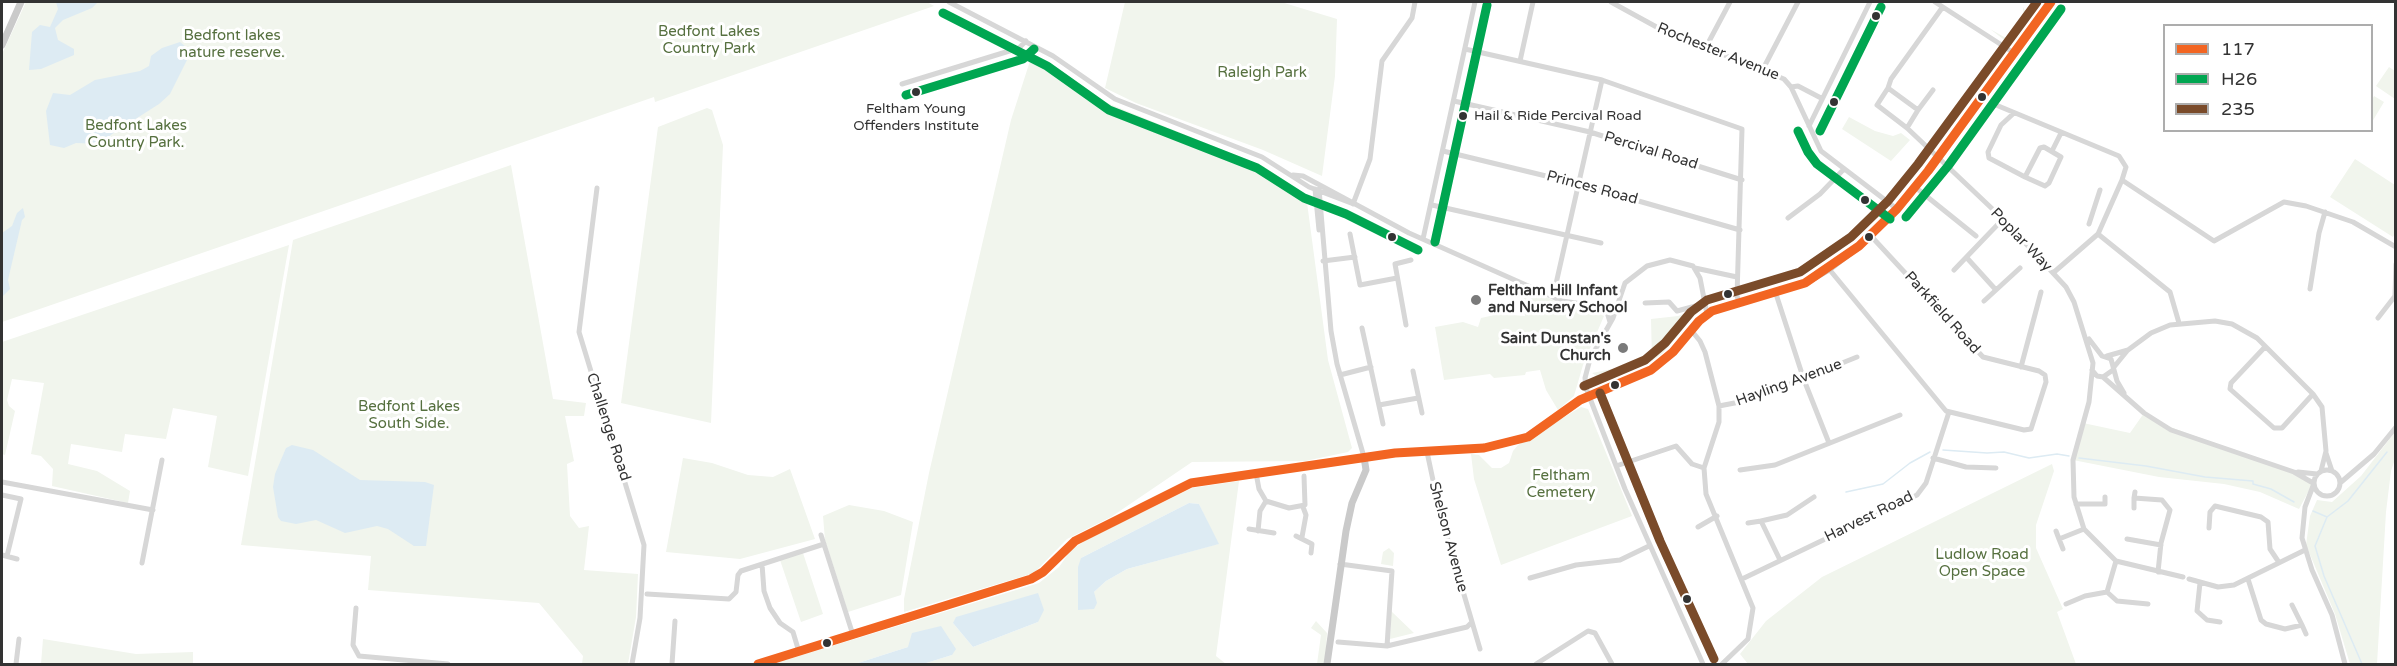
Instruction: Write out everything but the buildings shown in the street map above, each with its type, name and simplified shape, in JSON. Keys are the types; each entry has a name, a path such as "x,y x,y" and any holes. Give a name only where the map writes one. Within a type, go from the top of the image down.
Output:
{"main road":[{"path":"2,45 21,2"},
{"path":"758,664 1038,576 1075,541 1191,483 1364,457 1484,448 1518,441 1589,397 1651,370 1673,352 1707,314 1805,283 1829,270 1871,236 1897,209 1938,159 2051,2"},
{"path":"1327,664 1340,564 1352,503 1366,470 1364,457"}],"street":[{"path":"949,2 1026,41 1068,66 1115,99 1262,157 1293,175 1297,180 1352,203 1423,239 1553,297 1573,304 1616,309"},
{"path":"1352,203 1370,159 1382,61 1412,18 1415,2"},
{"path":"1423,239 1475,2"},
{"path":"1520,61 1533,2"},
{"name":"Rochester Avenue","path":"1611,2 1662,30 1784,79 1791,87 1821,151 1897,209"},
{"path":"1706,47 1730,2"},
{"path":"1763,69 1798,2"},
{"path":"1809,126 1870,2"},
{"path":"1935,2 2014,53"},
{"path":"1918,110 1888,88 1891,79 1942,8"},
{"path":"902,84 1019,48 1026,41"},
{"path":"1465,49 1602,80 1742,129 1737,277 1739,302"},
{"path":"1553,297 1602,80"},
{"name":"Rochester Avenue","path":"1791,87 1798,86 1821,98"},
{"name":"Poplar Way","path":"1888,88 1874,106 1907,128 2003,219 2066,287 2086,335 2093,363"},
{"path":"1907,128 1933,90"},
{"name":"Percival Road","path":"1454,100 1590,132 1742,180"},
{"path":"1995,105 2119,156 2126,167 2098,234 2054,273"},
{"path":"2014,113 2001,125 1988,152 1989,158 2025,177 2048,185 2061,161 2059,155 2044,147 2040,148 2025,177"},
{"path":"2052,151 2061,133"},
{"name":"Princes Road","path":"1443,151 1579,184 1740,230"},
{"path":"1788,218 1820,194 1844,169"},
{"path":"2122,180 2214,241 2284,202 2325,212 2353,222 2396,247"},
{"path":"1915,187 1976,236"},
{"name":"Challenge Road","path":"597,188 579,332 644,545 640,618 632,664"},
{"path":"1318,188 1316,217 1321,241 1331,331 1340,375 1364,457"},
{"path":"2089,224 2100,190"},
{"path":"1432,205 1601,243"},
{"path":"2093,212 2105,217"},
{"path":"2310,289 2319,233 2325,212"},
{"path":"1954,270 2003,219"},
{"path":"1350,234 1355,257 1357,286 1397,278"},
{"path":"2098,234 2170,292 2179,323"},
{"name":"Parkfield Road","path":"1871,236 1978,354 1989,360 2039,371 2046,378 2031,429 2024,430 1949,412"},
{"path":"1323,261 1355,257"},
{"path":"1967,258 1996,290"},
{"path":"1406,325 1395,264 1411,260"},
{"path":"1703,664 1649,546 1589,397 1585,386 1586,368 1616,309 1625,283 1636,272 1655,263 1670,260 1737,277"},
{"path":"2378,318 2395,296 2396,264"},
{"path":"1693,266 1700,278 1703,304 1707,314"},
{"path":"1984,301 2020,268"},
{"path":"1829,270 1949,412"},
{"path":"2021,367 2041,292"},
{"path":"1776,294 1804,380 1829,442"},
{"path":"1645,303 1669,302 1677,311 1703,304"},
{"path":"1599,306 1607,312 1610,322"},
{"path":"2091,393 2102,377 2128,350 2151,333 2179,323 2215,321 2232,324 2257,338 2264,348 2313,394 2325,416 2326,451 2305,507 2302,524 2304,550 2332,615 2345,664"},
{"path":"1362,328 1383,424"},
{"path":"1691,330 1705,352 1719,406 1719,422 1704,468 1706,494 1753,608 1748,639 1722,664"},
{"name":"Poplar Way","path":"2086,335 2113,368"},
{"path":"2264,348 2231,383 2230,389 2274,428 2282,428 2313,394"},
{"path":"2128,350 2104,356 2093,363 2091,393 2073,460 2076,504 2084,529 2116,561 2218,587 2248,579 2278,561 2304,550"},
{"name":"Hayling Avenue","path":"1719,406 1750,400 1857,357"},
{"path":"1340,375 1371,367"},
{"path":"2113,368 2128,399"},
{"path":"2092,370 2171,430 2294,472 2313,485 2318,494 2325,497 2334,495 2340,483 2374,454 2396,427"},
{"path":"1413,371 1422,413"},
{"path":"1379,405 1418,398"},
{"name":"Harvest Road","path":"1742,579 1917,495 1926,483 1949,412"},
{"path":"1740,470 1775,465 1900,414"},
{"path":"1616,465 1676,446 1692,464 1704,468"},
{"path":"2326,451 2340,483"},
{"name":"Shelson Avenue","path":"1427,452 1440,513 1480,649"},
{"path":"1933,458 1966,467 1996,468"},
{"path":"142,563 162,460"},
{"path":"2294,472 2354,471"},
{"path":"1257,473 1259,489 1266,501 1279,507 1303,507"},
{"path":"1304,476 1303,507 1306,515 1299,537 1312,544 1311,553"},
{"path":"2,482 153,510"},
{"path":"1305,491 1314,490"},
{"path":"2305,507 2318,494"},
{"path":"2,495 21,499 4,555 17,559"},
{"path":"2134,508 2135,495 2162,500 2168,504 2169,520 2161,545 2158,572"},
{"path":"1748,523 1787,515 1814,496"},
{"path":"2076,504 2105,504 2105,497"},
{"path":"1258,531 1260,512 1266,501"},
{"path":"2209,528 2210,512 2215,506 2260,517 2268,522 2270,549 2278,561"},
{"path":"1698,527 1717,516"},
{"path":"1761,521 1780,560"},
{"path":"1249,529 1274,533"},
{"path":"2059,539 2084,529"},
{"path":"2056,531 2063,549"},
{"path":"820,535 853,635"},
{"path":"2127,538 2161,545"},
{"path":"647,594 734,601 739,573 824,544"},
{"path":"1530,578 1576,565 1620,560 1649,546"},
{"path":"2107,592 2116,561"},
{"path":"762,564 764,591 770,608 780,623 793,632 799,652"},
{"path":"1340,564 1392,571 1387,645"},
{"path":"2248,579 2261,620 2266,624 2285,629 2302,625"},
{"path":"2200,583 2197,611 2207,620 2220,622"},
{"path":"2066,604 2085,596 2107,592"},
{"path":"2107,592 2117,601 2148,604"},
{"path":"2292,605 2306,634"},
{"path":"356,608 353,645 354,652 359,656 448,664"},
{"path":"672,664 675,621"},
{"path":"1338,642 1387,645 1467,627 1471,623"},
{"path":"1536,664 1585,632 1592,631 1612,664"},
{"path":"16,664 19,639"}],"green space":[{"name":"Bedfont Lakes Country Park.","path":"26,2 927,2 934,6 655,102 654,97 2,322 2,54"},
{"name":"Raleigh Park","path":"1125,2 1281,2 1337,19 1335,76 1322,176 1263,150 1136,103 1105,88"},
{"path":"2023,7 2029,19 2014,41 2007,42 1990,29 2006,38 2012,38 2024,21"},
{"path":"1030,61 1049,62 1107,103 1263,166 1306,195 1328,360 1352,448 1348,452 1305,461 1192,462 1111,517 1067,539 1034,573 904,612 904,599 929,473 1011,120"},
{"path":"2389,67 2395,71 2395,99 2376,86"},
{"path":"2374,96 2384,102 2373,120"},
{"path":"707,108 712,110 723,145 711,423 621,403 658,127"},
{"path":"1849,117 1875,131 1893,136 1901,133 1910,140 1891,161 1842,129"},
{"path":"2355,159 2395,185 2395,233 2393,237 2330,197"},
{"name":"Bedfont Lakes South Side.","path":"511,165 553,399 586,403 584,416 565,416 574,461 567,464 570,516 579,528 589,526 584,570 638,574 636,617 628,664 582,664 583,656 539,603 368,590 371,556 241,545 293,240"},
{"path":"289,245 248,476 208,467 217,416 173,408 166,439 125,434 122,452 71,444 68,464 97,471 130,491 128,503 52,486 53,469 41,456 31,454 44,383 12,379 7,400 9,406 15,411 5,455 2,454 2,342"},
{"path":"1520,285 1570,308 1595,309 1604,316 1583,365 1574,396 1558,410 1546,390 1540,370 1526,372 1525,375 1494,378 1490,374 1444,380 1435,327 1463,322 1478,327 1481,318 1499,314 1525,316"},
{"path":"1700,308 1663,353 1652,361 1651,319 1678,316"},
{"path":"1652,361 1605,382 1592,373"},
{"name":"Feltham Cemetery","path":"1581,407 1588,409 1632,516 1501,565 1474,479 1471,454 1479,455 1492,468 1501,468 1509,463 1518,445"},
{"path":"2144,413 2157,422 2314,480 2313,483 2299,509 2260,492 2224,484 2159,477 2073,460 2083,423 2130,433"},
{"path":"2395,432 2395,459 2391,471 2386,512 2377,664 2350,664 2335,614 2306,545 2310,516 2317,500 2332,502 2361,476"},
{"path":"683,458 712,463 748,475 773,477 790,469 815,539 740,559 666,552"},
{"name":"Ludlow Road Open Space","path":"2052,464 2054,471 2036,525 2036,548 2063,609 2057,612 2076,664 1748,664 1740,654 1766,621 1822,577"},
{"path":"1239,481 1216,656 1226,664 923,664 952,655 908,647 855,664 773,664 1039,583 1059,567 1071,550 1088,539 1192,488","holes":["1189,503 1199,504 1218,544 1127,569 1106,581 1094,592 1081,558","1038,622 973,647 953,623"]},
{"path":"849,505 884,511 913,522 901,595 848,612 825,540 823,516"},
{"path":"1389,548 1394,553 1393,566 1381,564 1383,552"},
{"path":"803,553 823,614 801,622 780,560"},
{"path":"1391,611 1414,633 1390,639"},
{"path":"1316,621 1327,633 1325,664 1317,664 1321,635 1311,628"},
{"path":"43,639 136,654 193,652 193,664 41,664"}],"shaded area":[{"path":"56,2 98,2 92,8 63,20 55,28 58,40 74,49 74,55 41,69 29,70 32,32 40,25 50,27 58,9"},
{"path":"180,42 186,47 188,58 170,94 159,104 112,134 101,144 76,143 64,148 50,145 46,111 53,93 70,95 95,80 140,71 149,66 151,56 162,48"},
{"path":"23,208 25,217 22,220 8,280 10,289 2,297 2,233 12,226 17,213"},
{"path":"292,445 313,450 360,480 425,482 434,485 426,546 414,546 388,529 377,526 345,533 316,520 296,524 281,521 278,517 273,487 275,474 286,448"},
{"path":"1189,503 1199,504 1219,544 1127,569 1106,581 1094,592 1097,603 1094,609 1078,610 1078,567 1081,558"},
{"path":"1038,593 1044,610 1038,622 973,647 953,623 956,617"},
{"path":"941,626 956,649 952,655 923,664 855,664 908,647 912,633"}],"waterway":[{"path":"1943,450 2004,452 2029,458 2057,454 2069,456"},
{"path":"1846,492 1883,484 1910,463 1930,452"},
{"path":"2327,517 2348,501 2387,452"},
{"path":"2079,458 2146,466 2205,477 2253,481 2253,484 2271,489 2294,502"},
{"path":"2313,511 2327,517 2315,546 2324,576 2362,664"}],"transit line":[{"name":"235","path":"1584,386 1645,360 1665,343 1691,312 1707,300 1800,272 1851,237 1888,201 1918,164 2037,2"},
{"name":"117","path":"758,664 1031,579 1043,572 1075,541 1191,483 1395,453 1484,448 1528,437 1580,400 1651,370 1673,352 1699,321 1712,311 1805,283 1859,246 1897,209 1928,171 2051,2"},
{"name":"H26","path":"1435,242 1487,5"},
{"name":"H26","path":"1820,131 1881,7"},
{"name":"H26","path":"1906,217 1948,166 2061,9"},
{"name":"H26","path":"943,13 1047,66 1109,110 1257,168 1304,198 1346,214 1418,250"},
{"name":"H26","path":"906,95 1023,59 1034,49"},
{"name":"H26","path":"1798,131 1808,152 1817,164 1890,219"},
{"name":"235","path":"1600,393 1660,541 1714,659"}],"place":[{"name":"Feltham Young Offenders Institute","path":"916,92"},
{"name":"Hail & Ride Percival Road","path":"1463,116"},
{"name":"Feltham Hill Infant and Nursery School","path":"1476,300"},
{"name":"Saint Dunstan's Church","path":"1623,348"}],"park label":[{"name":"Bedfont Lakes Country Park","path":"709,40"},
{"name":"Bedfont lakes nature reserve.","path":"232,44"}]}
